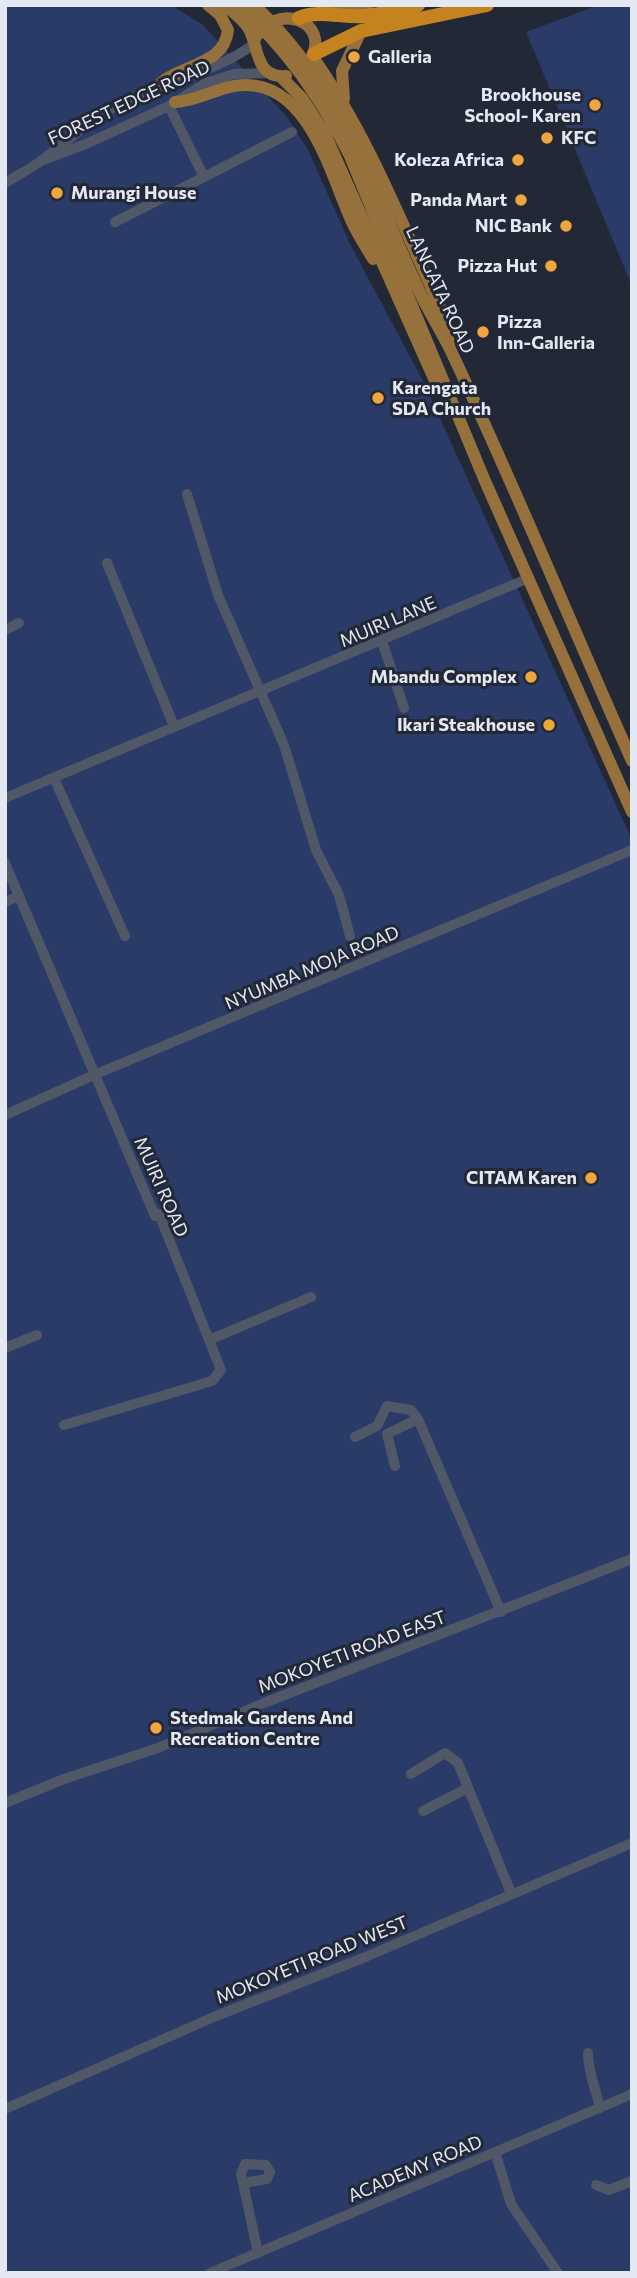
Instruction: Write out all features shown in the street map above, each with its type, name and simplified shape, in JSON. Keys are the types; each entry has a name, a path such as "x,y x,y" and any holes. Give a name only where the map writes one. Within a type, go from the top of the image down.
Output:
{"highway":[{"path":"294,17 313,13 345,17 374,15 418,5"},
{"path":"312,57 361,31 487,5"}],"main road":[{"path":"156,88 165,79 212,57 222,49 228,30 220,15 208,5"},
{"path":"224,5 247,25 255,40 258,62 281,75 302,98 325,134 402,312 440,390 454,404"},
{"name":"LANGATA ROAD","path":"238,5 254,19 307,81 349,154 454,404 632,812"},
{"name":"LANGATA ROAD","path":"254,5 290,42 335,105 365,165 421,295 449,346 632,761"},
{"path":"279,5 312,32 312,57 345,103 445,318 449,346"},
{"path":"331,5 368,5"},
{"path":"255,40 275,19 294,17"},
{"path":"345,103 342,71 361,31"},
{"path":"281,75 312,57"},
{"path":"172,104 195,100 232,86 250,85 272,92 291,104 308,126 354,225 402,312"}],"street":[{"name":"FOREST EDGE ROAD","path":"5,183 42,160 71,134 98,117 156,88 236,57 255,40"},
{"name":"FOREST EDGE ROAD","path":"42,160 107,134 227,75 281,75"},
{"path":"172,104 204,177"},
{"path":"98,117 107,134"},
{"path":"115,222 292,132"},
{"path":"187,494 218,595 284,745 316,850 339,895 351,936"},
{"path":"107,563 174,726"},
{"name":"MUIRI LANE","path":"5,798 529,578"},
{"path":"5,630 19,623"},
{"path":"382,641 404,708"},
{"path":"54,778 125,936"},
{"name":"NYUMBA MOJA ROAD","path":"5,1115 94,1075 632,850"},
{"name":"MUIRI ROAD","path":"5,863 155,1216 159,1214 184,1283 221,1370 212,1381 64,1425"},
{"path":"5,902 19,896"},
{"path":"209,1339 311,1297"},
{"path":"5,1348 37,1335"},
{"path":"355,1437 377,1426 390,1405 410,1409 418,1419 501,1612"},
{"path":"395,1466 387,1434 418,1419"},
{"name":"MOKOYETI ROAD EAST","path":"5,1803 64,1779 158,1748 264,1703 632,1559"},
{"path":"411,1774 431,1758 448,1753 458,1763 510,1893"},
{"path":"423,1811 468,1788"},
{"name":"MOKOYETI ROAD WEST","path":"5,2109 190,2027 363,1958 632,1843"},
{"path":"588,2053 588,2068 597,2089 600,2108"},
{"name":"ACADEMY ROAD","path":"210,2273 632,2094"},
{"path":"495,2152 511,2204 558,2273"},
{"path":"596,2185 609,2190 632,2181"},
{"path":"243,2183 258,2253"}],"shaded area":[{"path":"5,5 171,5 203,25 287,117 308,150 351,246 423,381 632,840 632,2273 5,2273"},
{"name":"Brookhouse School- Karen","path":"599,5 632,5 632,286 526,32"}],"place":[{"name":"Galleria","path":"354,57"},
{"name":"Brookhouse School- Karen","path":"595,105"},
{"name":"KFC","path":"547,138"},
{"name":"Koleza Africa","path":"518,160"},
{"name":"Murangi House","path":"57,193"},
{"name":"Panda Mart","path":"521,200"},
{"name":"NIC Bank","path":"566,226"},
{"name":"Pizza Hut","path":"551,266"},
{"name":"Pizza Inn-Galleria","path":"483,332"},
{"name":"Karengata SDA Church","path":"378,398"},
{"name":"Mbandu Complex","path":"531,677"},
{"name":"Ikari Steakhouse","path":"549,725"},
{"name":"CITAM Karen","path":"591,1178"},
{"name":"Stedmak Gardens And Recreation Centre","path":"156,1728"}]}
